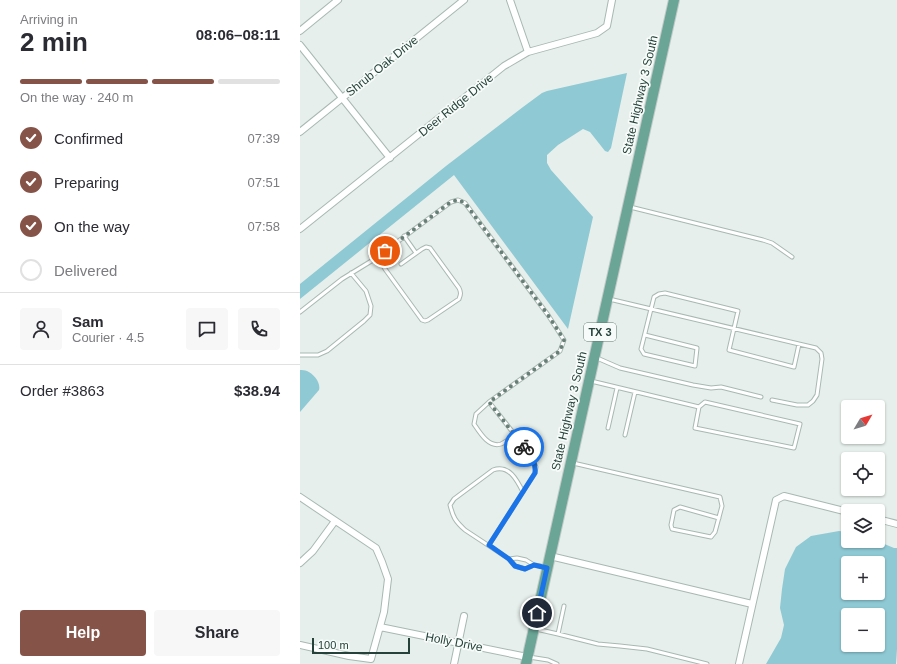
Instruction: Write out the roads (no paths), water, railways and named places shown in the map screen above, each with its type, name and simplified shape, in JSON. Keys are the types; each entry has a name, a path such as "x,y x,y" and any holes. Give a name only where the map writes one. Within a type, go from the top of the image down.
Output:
{"main road":[{"name":"State Highway 3 South","path":"527,660 674,0"}],"street":[{"path":"300,31 338,0"},
{"name":"Shrub Oak Drive","path":"300,132 464,0"},
{"path":"510,0 528,52"},
{"name":"Deer Ridge Drive","path":"300,229 504,66 528,52 596,33 607,26 612,0"},
{"path":"300,45 390,158"},
{"path":"739,664 776,500 784,496 841,510"},
{"path":"300,497 376,548 388,579 384,612 371,659 300,645"},
{"path":"300,563 312,551 335,520"},
{"path":"885,521 897,524"},
{"path":"550,556 752,604"},
{"path":"454,664 464,616"},
{"name":"Holly Drive","path":"380,627 459,643 527,660"}],"lane":[{"path":"400,264 422,249 426,247 430,248 461,291 459,298 428,320 422,320 380,261 381,256 385,251 404,236 451,202 458,200 465,203 548,315 564,340 560,351 489,402 476,414 474,424 484,437 492,444 501,444 515,435"},
{"path":"628,207 763,240 775,245 792,257"},
{"path":"404,236 416,253"},
{"path":"300,312 351,273 373,260 380,261"},
{"path":"300,355 318,355 327,352 364,321 370,314 371,306 366,291 351,273"},
{"path":"645,335 697,348 695,366 644,354 641,350 654,298 659,294 665,293 738,311 729,350 794,367 799,344"},
{"path":"607,299 816,348 821,353 822,359 817,395 813,401 808,405 797,405 772,400"},
{"path":"594,357 627,370 693,385 710,388 721,387 761,397"},
{"path":"589,380 700,407"},
{"path":"608,428 617,388"},
{"path":"625,435 636,392"},
{"path":"489,402 530,454 536,468 535,473 489,545"},
{"path":"706,402 800,424 794,448 695,428 700,407 706,402"},
{"path":"571,462 720,497 722,506 719,518 715,532 711,537 672,529 671,525 674,510 680,507 719,518"},
{"path":"523,492 513,475 507,470 497,468 454,499 450,504 454,517 465,530 509,559 515,566 525,569 534,565"},
{"path":"509,559 517,558 526,560 534,565 547,568"},
{"path":"558,634 564,606"},
{"path":"534,628 598,644 647,649 707,664"},
{"path":"527,660 548,660 557,664"}],"water":[{"path":"627,73 611,148 608,152 605,151 590,132 583,129 558,145 547,155 547,163 551,170 593,217 568,329 454,175 300,299 300,284 446,166 542,93"},
{"path":"300,370 312,374 319,384 319,390 300,412"},
{"path":"839,531 841,531 841,548 885,548 885,544 897,548 896,664 766,664 781,638 784,625 780,608 785,569 796,547 811,536"}]}
